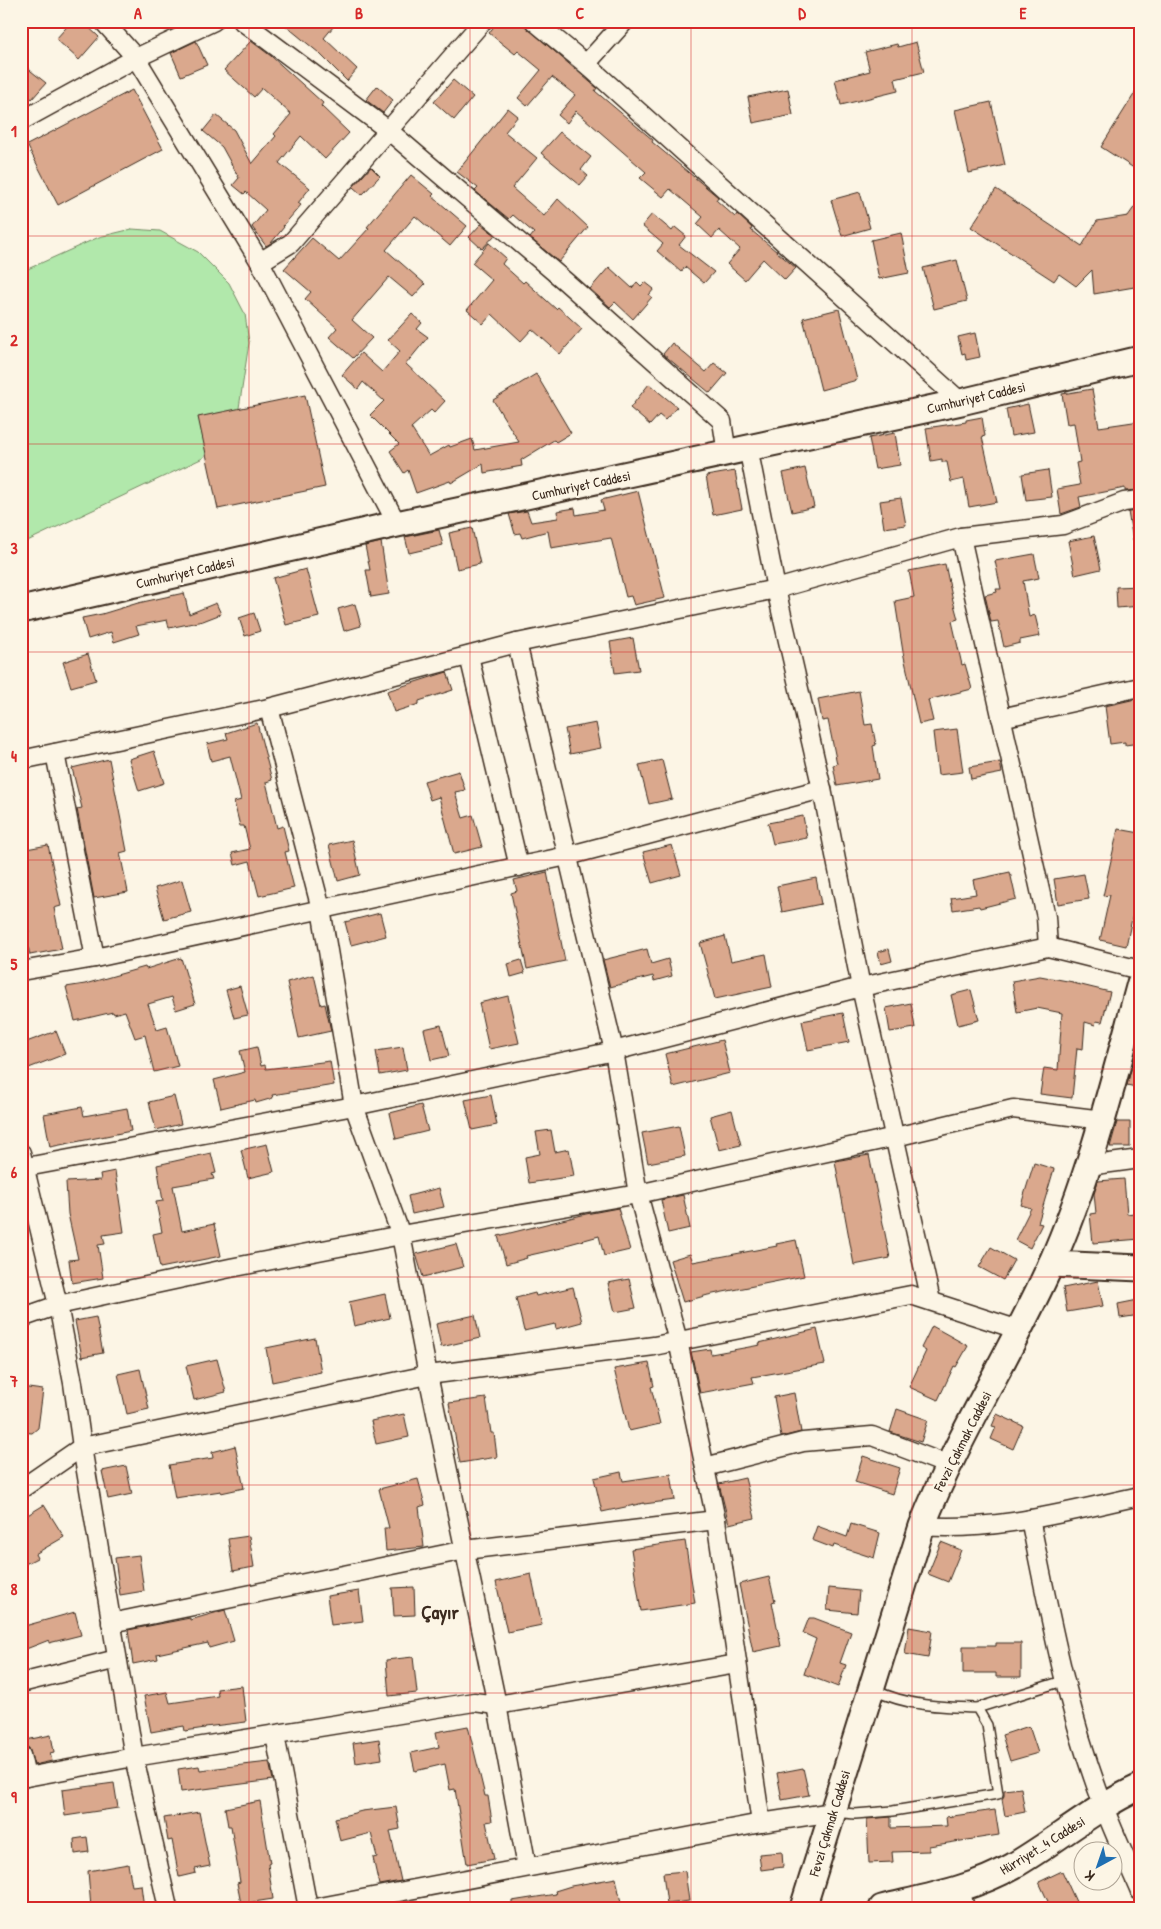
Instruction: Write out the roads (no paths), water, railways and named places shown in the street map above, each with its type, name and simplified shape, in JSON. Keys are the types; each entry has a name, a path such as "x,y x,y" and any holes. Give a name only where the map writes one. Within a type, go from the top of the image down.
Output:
{"main road":[{"name":"Cumhuriyet Caddesi","path":"21,610 397,524 961,402 1140,359"},
{"name":"Fevzi Çakmak Caddesi","path":"803,1908 922,1526 948,1465 1051,1264 1088,1166 1103,1120 1140,983"},
{"path":"1051,1264 1140,1268"},
{"name":"Hürriyet_4 Caddesi","path":"882,1908 962,1899 988,1878 1013,1866 1104,1806 1140,1787"}],"street":[{"path":"103,21 136,58 260,262 397,524"},
{"path":"21,121 136,58 214,21"},
{"path":"242,21 388,130 566,282 722,421 737,450 776,589 822,789 861,987 931,1301"},
{"path":"260,262 291,243 483,21"},
{"path":"534,21 586,64 961,402"},
{"path":"586,64 625,21"},
{"path":"21,760 269,708 517,643 776,589 961,537 1064,524 1124,502 1140,500"},
{"path":"961,537 1046,917 1048,947"},
{"path":"517,643 614,1051 638,1194 678,1341 716,1520 761,1823"},
{"path":"469,656 518,867"},
{"path":"1001,718 1140,687"},
{"path":"269,708 321,909 354,1106 401,1235 428,1375 498,1705 527,1867"},
{"path":"55,753 96,958"},
{"path":"21,971 96,958 567,856 822,789"},
{"path":"168,1908 134,1757 110,1623 73,1382 58,1305 23,1163 354,1106 614,1051 861,987 1048,947 1140,970"},
{"path":"21,1318 58,1305 230,1268 401,1235 638,1194 1013,1109 1103,1120"},
{"path":"1088,1166 1140,1159"},
{"path":"21,1489 82,1447 428,1375 654,1346 911,1295 1018,1330"},
{"path":"705,1467 803,1442 872,1436 948,1465"},
{"path":"922,1526 949,1528 1030,1519 1140,1496"},
{"path":"1030,1519 1052,1626 1077,1723 1104,1806 1140,1892"},
{"path":"110,1623 465,1550 716,1520"},
{"path":"21,1683 117,1659"},
{"path":"21,1755 24,1778 134,1757 474,1702 498,1705 737,1664"},
{"path":"275,1735 308,1908"},
{"path":"315,1908 380,1902 527,1867 761,1823 833,1812"}],"lane":[{"path":"870,1688 890,1698 909,1703 928,1706 977,1708 1066,1680"},
{"path":"833,1812 855,1814 893,1811 998,1794 987,1725 977,1708"}],"district":[{"name":"Çayır","path":"440,1612"}]}
